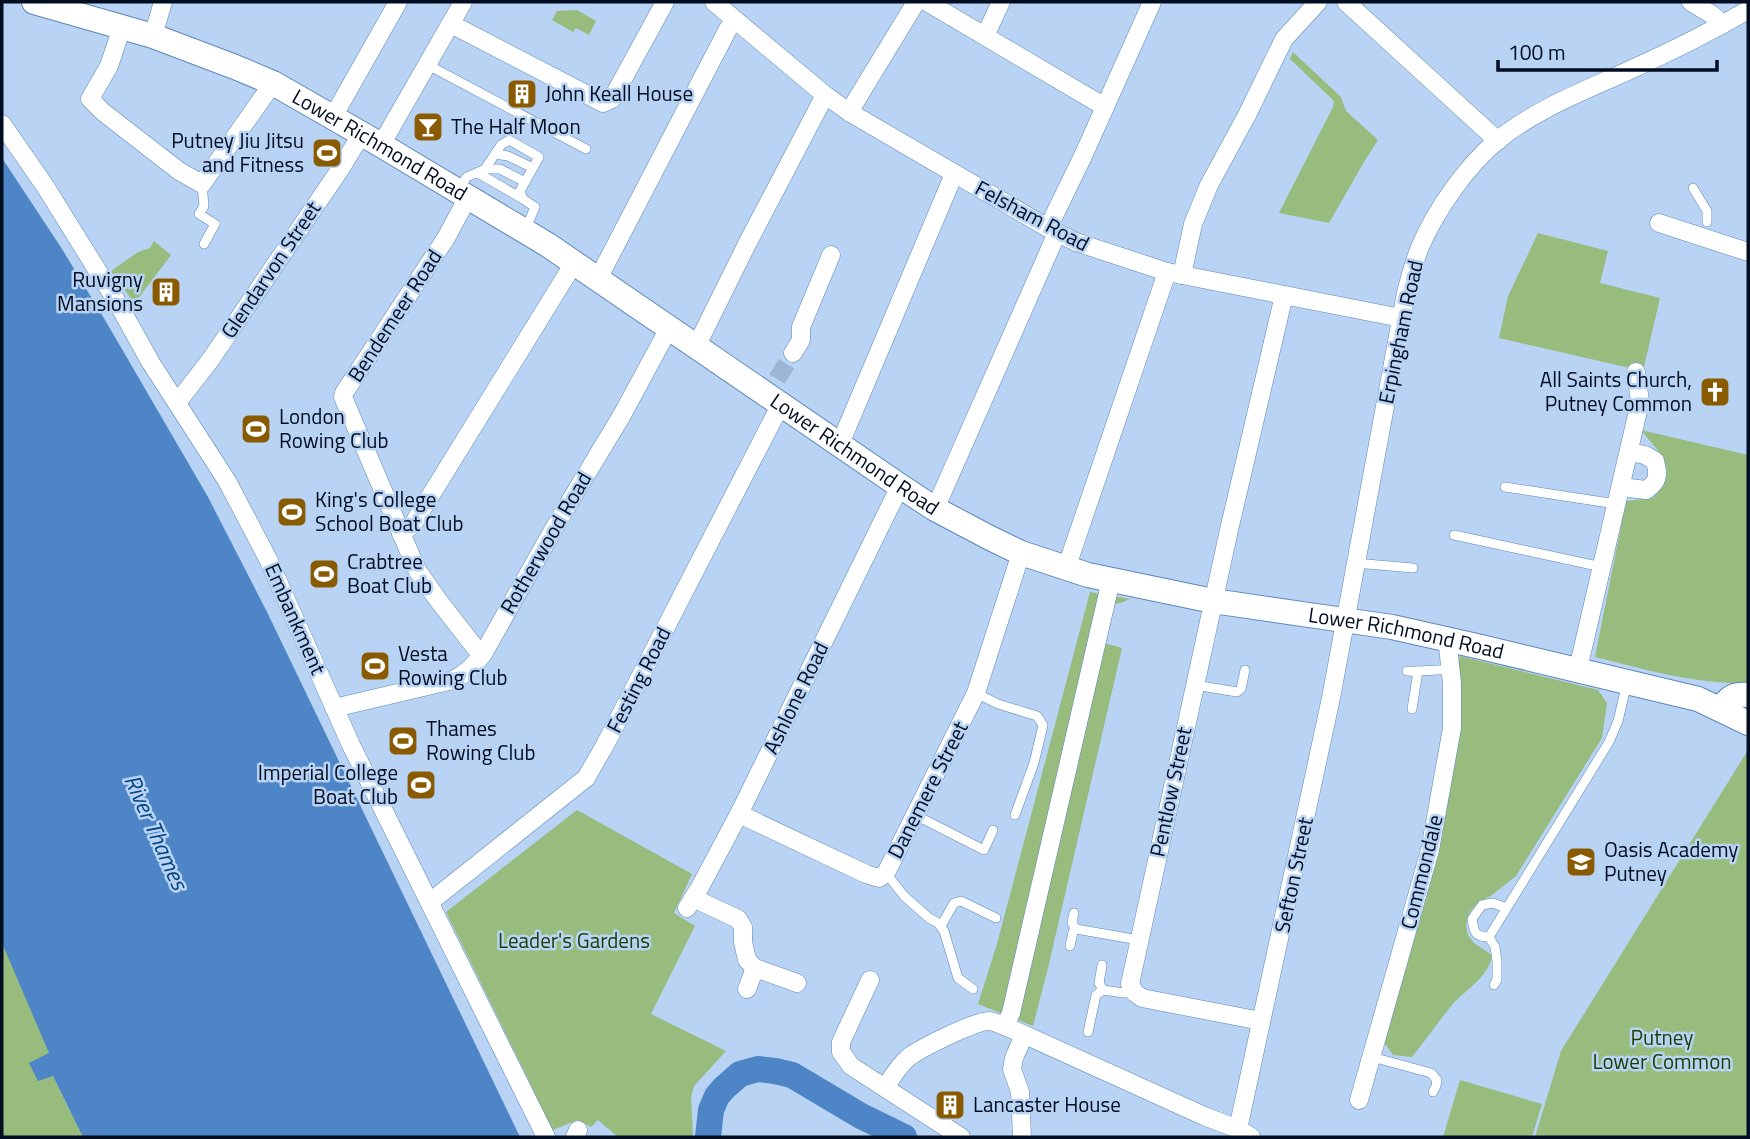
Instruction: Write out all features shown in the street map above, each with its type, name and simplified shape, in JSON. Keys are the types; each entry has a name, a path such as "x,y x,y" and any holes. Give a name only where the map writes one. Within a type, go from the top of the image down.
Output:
{"main road":[{"name":"Lower Richmond Road","path":"34,2 153,36 273,83 525,231 696,347 775,392 840,444 935,509 1021,553 1066,569 1111,580 1213,601 1392,627 1578,669 1698,699 1748,723"},
{"path":"1720,708 1731,696 1748,695"}],"street":[{"path":"153,36 163,2"},
{"path":"333,117 398,2"},
{"name":"Glendarvon Street","path":"177,403 211,359 340,171 371,140 428,65 463,2"},
{"path":"451,24 603,103 612,99 665,2"},
{"path":"849,112 916,2"},
{"path":"927,2 1105,107"},
{"path":"985,36 1001,2"},
{"path":"935,509 1083,156 1152,2"},
{"path":"1066,569 1209,186 1283,39 1318,2"},
{"path":"1346,2 1498,141"},
{"path":"1691,2 1723,24"},
{"name":"Felsham Road","path":"719,4 825,95 849,112 1052,231 1112,255 1175,274 1401,318"},
{"name":"Erpingham Road","path":"1345,620 1406,293 1413,267 1429,229 1464,177 1484,153 1520,124 1565,99 1630,70 1748,10"},
{"path":"598,279 735,20"},
{"path":"122,27 109,66 90,99 179,171 202,184 273,83"},
{"path":"696,347 825,95"},
{"name":"Embankment","path":"2,124 83,246 227,481 268,559 351,745 546,1137"},
{"path":"840,444 954,174"},
{"name":"Bendemeer Road","path":"462,193 446,238 343,397 417,570 477,650 483,654"},
{"path":"1659,223 1706,230 1748,251"},
{"path":"793,353 801,340 801,327 831,256"},
{"path":"401,534 413,524 574,263"},
{"name":"Pentlow Street","path":"1132,989 1139,940 1213,601 1284,295"},
{"name":"Rotherwood Road","path":"334,708 453,680 463,676 483,654 622,415 669,328"},
{"path":"1578,669 1640,401 1636,372"},
{"name":"Festing Road","path":"430,902 586,778 605,745 775,392"},
{"path":"1619,495 1646,490 1654,484 1658,472 1656,461 1645,455 1629,452"},
{"name":"Ashlone Road","path":"755,968 747,960 743,927 738,919 690,903 738,814 900,486"},
{"name":"Danemere Street","path":"738,814 866,874 879,878 886,873 976,693 1021,553"},
{"path":"1005,1026 1011,1013 1111,580"},
{"name":"Sefton Street","path":"1231,1132 1261,1021 1328,712 1345,620"},
{"name":"Commondale","path":"1359,1100 1430,850 1452,728 1448,640"},
{"path":"747,989 755,968 797,983"},
{"path":"870,980 841,1042 841,1052 851,1066 961,1137"},
{"path":"1132,989 1142,998 1261,1021"},
{"path":"886,1087 897,1070 927,1046 988,1021 1005,1026 1231,1132"},
{"path":"1022,1137 1020,1092 1012,1069 1024,1035"}],"lane":[{"path":"428,65 586,149"},
{"path":"482,171 501,145 509,140 540,157 520,191 523,199"},
{"path":"495,155 508,156 533,169"},
{"path":"462,193 467,177 482,171 500,169 525,182"},
{"path":"482,171 535,207 525,231"},
{"path":"202,184 204,206 199,214 215,224 204,244"},
{"path":"1693,188 1707,211 1706,230"},
{"path":"1505,487 1619,495"},
{"path":"1454,535 1602,568"},
{"path":"1355,563 1413,568"},
{"path":"1195,685 1237,692 1241,689 1245,670"},
{"path":"1407,671 1450,670"},
{"path":"1412,709 1418,671"},
{"path":"1489,937 1609,742 1618,721 1628,682"},
{"path":"976,693 998,704 1037,716 1043,724 1034,763 1015,815"},
{"path":"915,815 984,850 993,830"},
{"path":"886,873 904,896 941,926 958,978 974,989"},
{"path":"941,926 954,903 961,901 996,918"},
{"path":"1489,937 1480,937 1477,934 1472,919 1482,905 1493,903 1506,908"},
{"path":"1074,913 1072,923 1076,929 1139,940"},
{"path":"1070,946 1076,929"},
{"path":"1489,937 1495,947 1497,961 1497,980 1493,985"},
{"path":"1102,965 1099,983 1103,989 1124,993 1132,989"},
{"path":"1088,1032 1096,995 1103,989"},
{"path":"1372,1057 1431,1073 1437,1080 1433,1092"}],"green space":[{"path":"577,10 596,21 589,35 576,28 573,32 552,20 557,11"},
{"path":"1293,52 1341,97 1346,111 1378,140 1329,223 1279,213 1334,101 1290,59"},
{"path":"1538,233 1608,251 1600,283 1660,298 1643,371 1499,338 1508,296"},
{"path":"154,241 171,255 137,300 132,300 111,271 138,252 150,248"},
{"path":"1641,430 1748,455 1748,683 1690,679 1595,657 1626,501 1653,498 1666,479 1665,462"},
{"path":"1090,592 1130,599 1112,605 1104,643 1122,648 1033,1026 978,1004 997,944"},
{"path":"1460,656 1598,690 1607,703 1602,738 1516,876 1476,904 1469,913 1466,925 1468,935 1474,943 1492,955 1486,970 1452,1005 1412,1057 1393,1055 1383,1041"},
{"name":"Putney Lower Common","path":"1748,750 1748,1137 1535,1137 1561,1051"},
{"name":"Leader's Gardens","path":"577,810 692,874 674,913 695,926 651,1014 726,1051 694,1086 691,1097 693,1137 618,1137 598,1120 591,1127 577,1120 548,1132 533,1089 446,912"},
{"path":"2,927 54,1043 53,1076 71,1113 93,1137 2,1137"},
{"path":"1460,1080 1542,1104 1532,1137 1443,1137"}],"water":[{"name":"River Thames","path":"2,158 62,249 208,497 267,612 520,1137 83,1137 53,1076 38,1081 29,1063 49,1053 2,943"}],"waterway":[{"path":"708,1137 711,1110 717,1096 740,1074 758,1069 792,1075 861,1116 904,1137"}],"tunnel":[{"path":"777,379 793,353"}],"place":[{"name":"John Keall House","path":"522,94"},
{"name":"The Half Moon","path":"428,127"},
{"name":"Putney Jiu Jitsu and Fitness","path":"327,153"},
{"name":"Ruvigny Mansions","path":"166,292"},
{"name":"All Saints Church, Putney Common","path":"1715,392"},
{"name":"London Rowing Club","path":"256,429"},
{"name":"King's College School Boat Club","path":"292,512"},
{"name":"Crabtree Boat Club","path":"324,574"},
{"name":"Vesta Rowing Club","path":"375,666"},
{"name":"Thames Rowing Club","path":"403,741"},
{"name":"Imperial College Boat Club","path":"421,785"},
{"name":"Oasis Academy Putney","path":"1581,862"},
{"name":"Lancaster House","path":"950,1105"}]}
